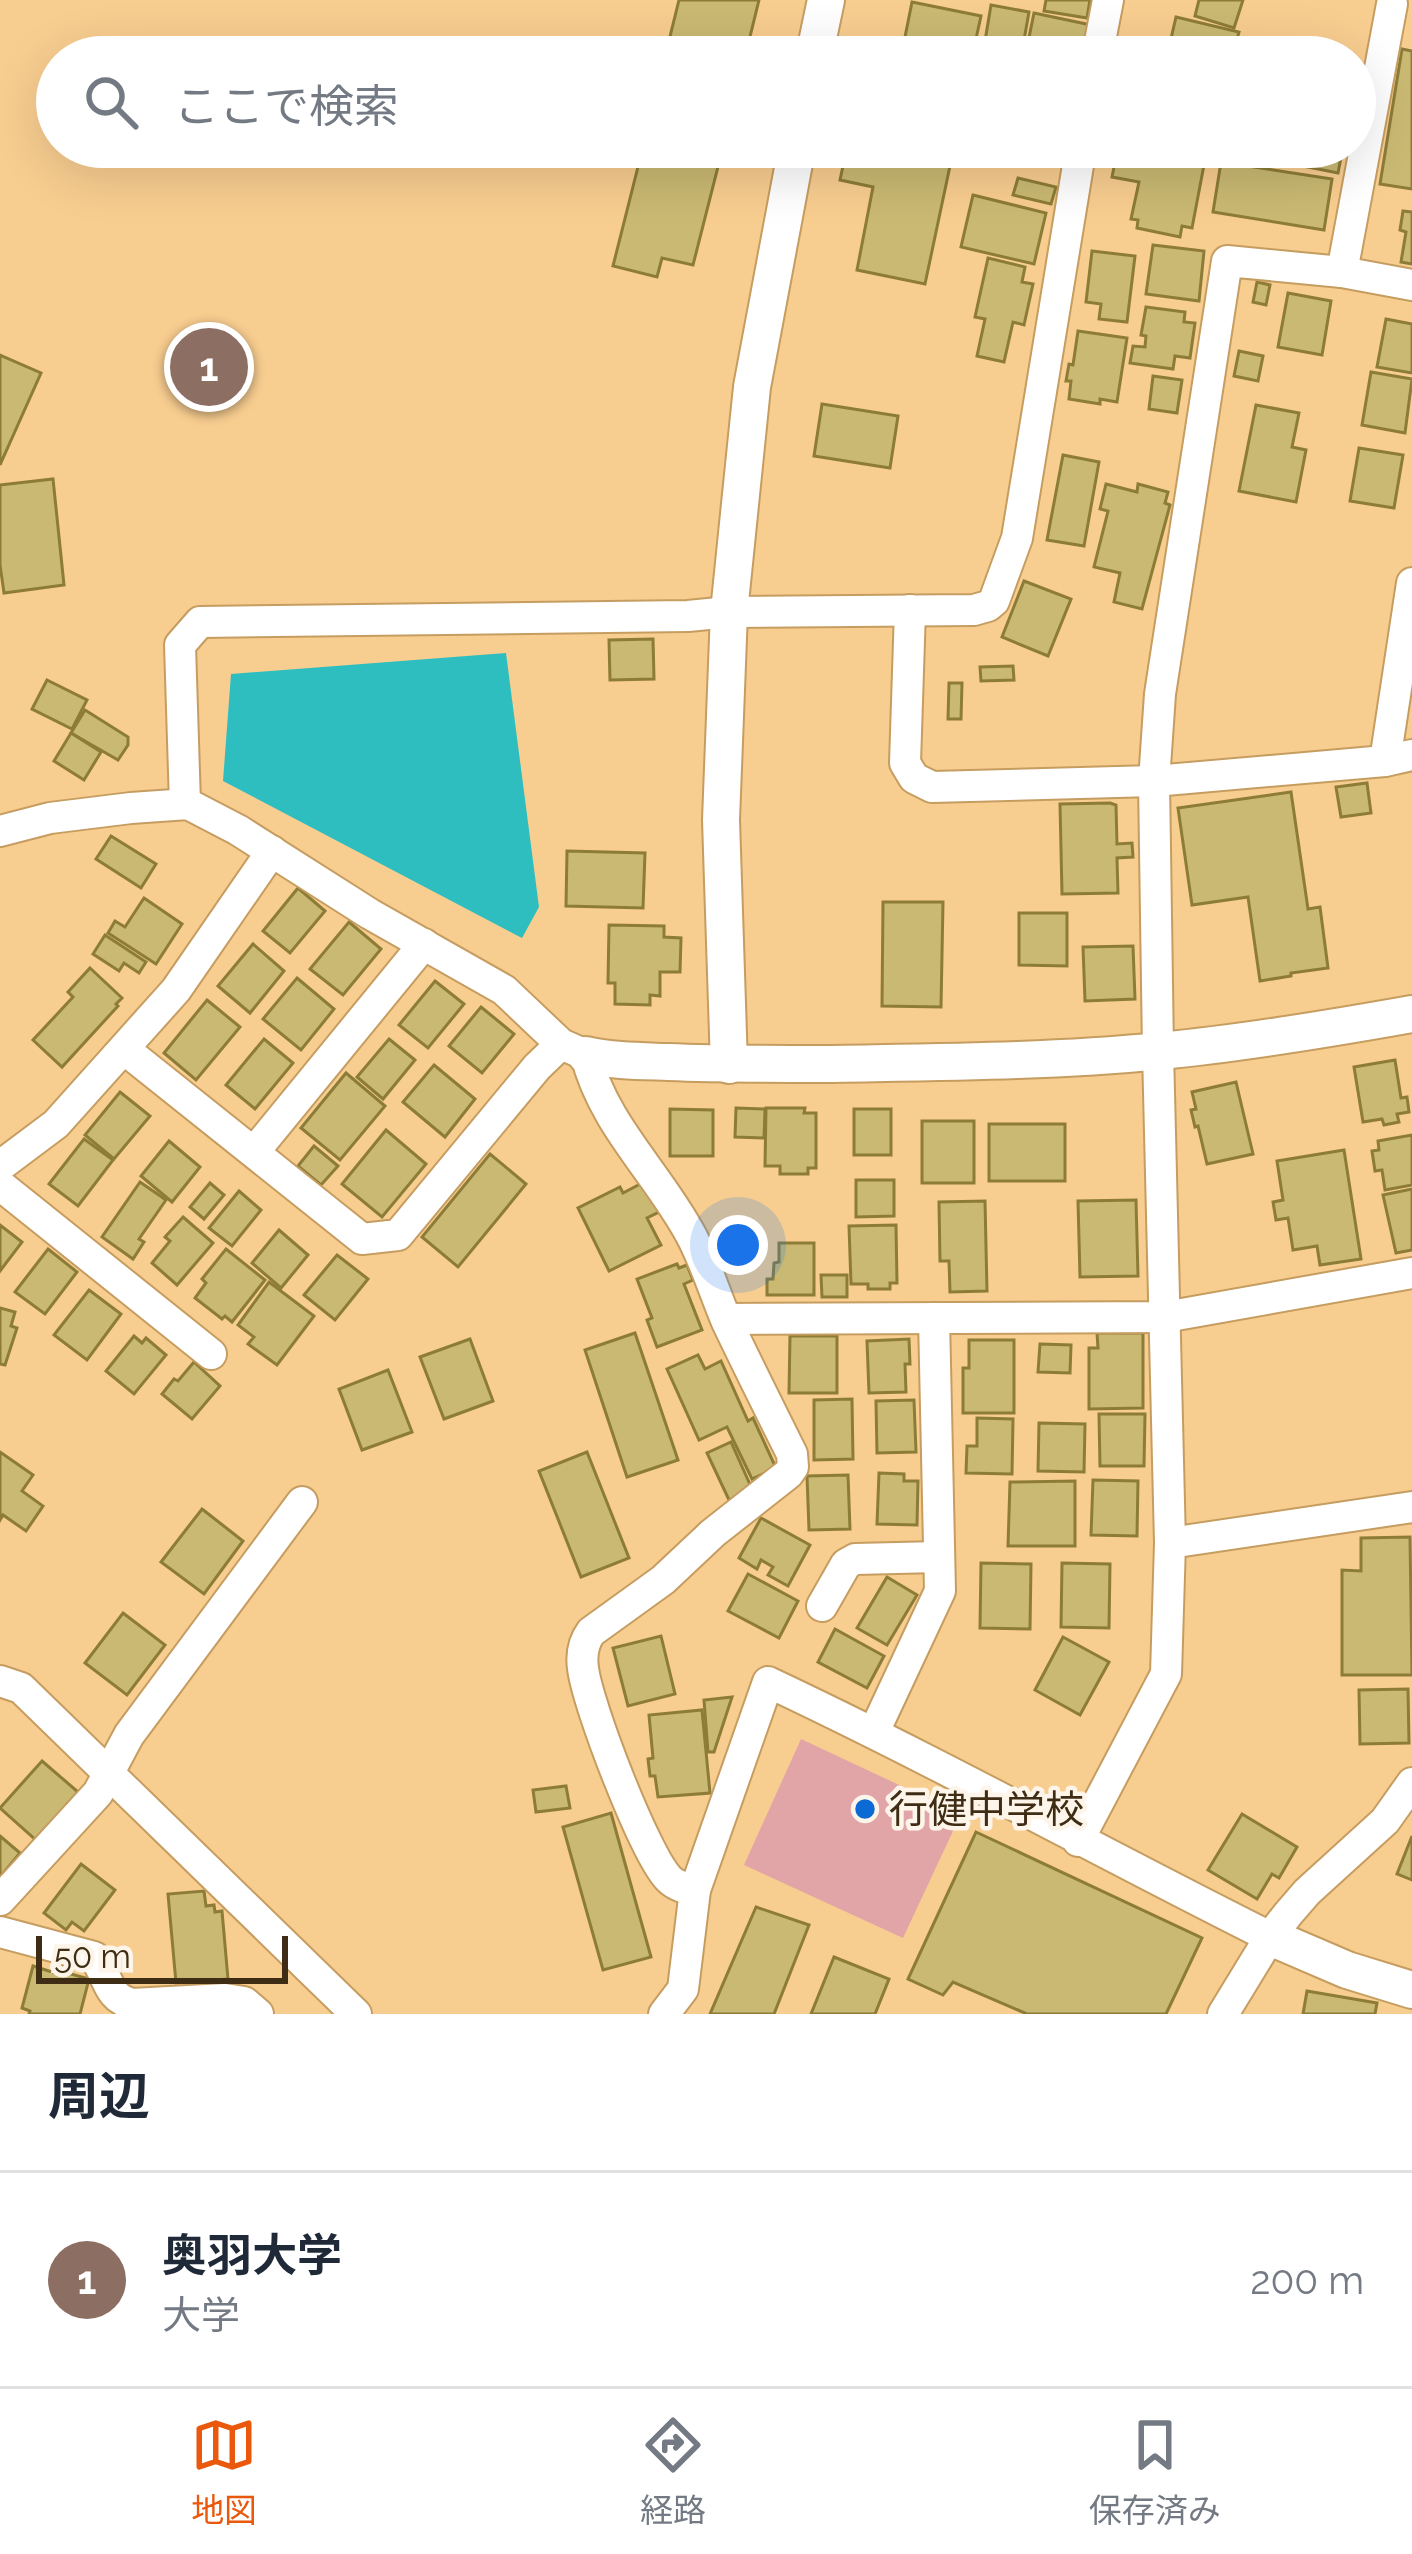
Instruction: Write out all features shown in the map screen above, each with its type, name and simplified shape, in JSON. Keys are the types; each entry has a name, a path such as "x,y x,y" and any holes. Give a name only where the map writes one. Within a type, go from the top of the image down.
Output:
{"street":[{"path":"818,36 826,0"},
{"path":"1101,36 1108,0"},
{"path":"1376,97 1394,5"},
{"path":"729,1065 721,820 729,612 752,387 793,168"},
{"path":"185,804 180,645 200,622 988,607 997,595 1017,538 1078,168"},
{"path":"1342,272 1362,168"},
{"path":"1078,1841 1166,1674 1170,1543 1154,781 1160,694 1227,260 1412,285"},
{"path":"910,610 905,763 914,778 932,787 1154,781 1399,758 1412,583"},
{"path":"0,831 50,818 185,804 238,830 504,989 573,1049 614,1122 694,1241 792,1454 793,1467 584,1642 582,1666 618,1778 665,1875 695,1890"},
{"path":"0,1166 56,1124 176,990 272,851"},
{"path":"254,1152 424,944"},
{"path":"124,1048 362,1239 398,1235 537,1067 573,1049 608,1060 729,1065 947,1062 1158,1051 1328,1030 1412,1014"},
{"path":"0,1185 211,1354"},
{"path":"726,1319 1165,1317 1412,1273"},
{"path":"874,1732 940,1591 934,1318"},
{"path":"0,1900 98,1792 129,1735 302,1502"},
{"path":"1170,1543 1412,1507"},
{"path":"823,1606 846,1564 854,1559 939,1557"},
{"path":"1,1679 21,1688 351,2012"},
{"path":"664,2014 683,1989 695,1890 768,1682 1270,1937 1347,1970 1412,1990"},
{"path":"1223,2014 1270,1937 1307,1892 1385,1821 1412,1783"},
{"path":"0,1932 94,1958 111,1993 122,2001 225,1999 244,2002 258,2014"}],"shaded area":[{"path":"801,1739 961,1814 903,1938 744,1865"}],"water":[{"path":"506,653 539,907 522,938 223,781 231,674"}],"building":[{"path":"679,0 759,0 750,36 670,36"},
{"path":"1046,0 1090,0 1087,18 1044,11"},
{"path":"1199,0 1243,0 1234,28 1195,16"},
{"path":"912,2 981,16 977,36 905,36"},
{"path":"991,5 1029,12 1025,36 986,36"},
{"path":"1034,13 1091,25 1089,36 1029,36"},
{"path":"1176,17 1239,32 1238,36 1172,36"},
{"path":"1402,49 1412,51 1412,189 1380,184"},
{"path":"638,168 718,168 693,265 662,258 657,277 613,266"},
{"path":"843,168 950,168 925,284 857,270 873,187 840,180"},
{"path":"1114,168 1203,168 1192,228 1182,226 1180,237 1137,228 1138,220 1131,219 1139,182 1112,177"},
{"path":"1220,168 1260,168 1332,179 1324,230 1213,212"},
{"path":"1018,178 1056,187 1051,204 1013,195"},
{"path":"973,195 1046,213 1034,264 961,247"},
{"path":"1403,211 1412,212 1412,264 1401,262 1406,232 1400,230"},
{"path":"1153,245 1204,251 1199,301 1146,294"},
{"path":"1092,251 1135,256 1127,322 1099,319 1101,304 1086,302"},
{"path":"988,258 1025,267 1022,282 1033,284 1024,325 1013,322 1004,362 977,356 985,319 975,317"},
{"path":"1257,282 1270,285 1266,305 1253,302"},
{"path":"1288,293 1331,301 1322,355 1278,347"},
{"path":"1146,307 1185,312 1184,322 1195,323 1190,358 1175,356 1173,369 1130,363 1133,346 1145,347 1146,336 1141,335"},
{"path":"1386,319 1412,324 1412,373 1377,367"},
{"path":"1078,331 1127,338 1117,402 1069,399 1071,381 1066,381"},
{"path":"1239,351 1263,356 1258,381 1234,376"},
{"path":"0,355 41,373 0,465"},
{"path":"1371,372 1412,379 1405,433 1362,425"},
{"path":"1153,376 1182,380 1177,413 1149,409"},
{"path":"822,404 898,416 890,468 814,456"},
{"path":"1256,405 1299,413 1292,447 1306,450 1296,502 1239,491"},
{"path":"1359,448 1403,455 1394,508 1350,501"},
{"path":"1063,455 1099,462 1084,546 1047,540"},
{"path":"53,479 64,585 4,593 0,485"},
{"path":"1106,484 1137,492 1138,484 1168,492 1165,503 1170,505 1142,609 1114,602 1120,573 1094,567 1108,511 1100,509"},
{"path":"1024,581 1071,599 1048,656 1002,637"},
{"path":"653,639 654,679 610,680 609,640"},
{"path":"1013,666 1014,680 981,681 980,667"},
{"path":"47,680 87,700 72,729 32,709"},
{"path":"949,683 962,683 961,719 948,719"},
{"path":"85,710 128,737 118,760 71,733"},
{"path":"71,733 101,752 84,780 54,761"},
{"path":"1367,783 1371,813 1341,817 1336,787"},
{"path":"1291,792 1308,909 1320,907 1328,968 1260,981 1248,897 1192,905 1178,808"},
{"path":"1060,804 1116,805 1117,844 1132,843 1133,857 1117,858 1118,893 1062,894"},
{"path":"111,836 156,864 141,888 96,859"},
{"path":"567,851 645,853 643,908 566,906"},
{"path":"298,888 325,911 290,953 263,931"},
{"path":"144,898 182,924 156,964 108,933 115,921 125,927"},
{"path":"883,902 943,902 941,1007 882,1006"},
{"path":"1019,913 1067,913 1067,966 1019,965"},
{"path":"349,922 381,949 343,995 310,969"},
{"path":"609,925 664,926 664,937 681,938 680,972 660,972 660,996 650,995 650,1005 615,1004 615,983 608,983"},
{"path":"105,935 146,962 139,973 124,963 119,971 93,954"},
{"path":"253,944 284,971 250,1013 218,986"},
{"path":"1133,946 1135,999 1085,1001 1083,947"},
{"path":"90,968 122,998 62,1067 33,1040 73,997 68,992"},
{"path":"297,978 334,1009 301,1050 263,1019"},
{"path":"435,981 464,1004 428,1048 399,1025"},
{"path":"207,1000 240,1027 196,1080 164,1053"},
{"path":"481,1007 514,1034 482,1073 449,1046"},
{"path":"264,1039 293,1063 255,1109 226,1085"},
{"path":"389,1039 415,1060 383,1099 357,1077"},
{"path":"1395,1060 1401,1098 1407,1097 1409,1112 1397,1114 1399,1122 1363,1122 1354,1067"},
{"path":"434,1065 475,1099 445,1137 403,1102"},
{"path":"346,1073 385,1106 340,1160 301,1128"},
{"path":"1236,1082 1253,1154 1207,1164 1191,1110 1196,1109 1192,1092"},
{"path":"120,1092 150,1116 114,1159 85,1135"},
{"path":"736,1108 765,1109 764,1138 735,1137"},
{"path":"766,1108 805,1108 804,1113 816,1113 816,1168 808,1168 808,1174 780,1174 780,1166 765,1166"},
{"path":"670,1109 713,1110 713,1156 670,1156"},
{"path":"854,1109 891,1109 891,1155 854,1155"},
{"path":"922,1121 974,1121 974,1183 922,1183"},
{"path":"989,1124 1065,1124 1065,1181 989,1181"},
{"path":"386,1130 426,1164 382,1217 342,1184"},
{"path":"1412,1135 1412,1185 1385,1190 1372,1151 1379,1150 1378,1141"},
{"path":"84,1139 113,1160 78,1206 49,1184"},
{"path":"169,1141 200,1167 172,1202 141,1176"},
{"path":"314,1146 338,1166 321,1185 298,1166"},
{"path":"1344,1150 1361,1259 1320,1265 1317,1246 1293,1250 1288,1218 1276,1220 1273,1202 1283,1200 1277,1161"},
{"path":"490,1154 526,1184 458,1267 422,1237"},
{"path":"856,1180 894,1180 894,1216 856,1217"},
{"path":"140,1182 166,1200 139,1239 144,1242 133,1259 102,1237"},
{"path":"644,1182 659,1212 647,1218 661,1245 609,1271 578,1208 620,1187 623,1193"},
{"path":"210,1183 224,1195 204,1219 190,1207"},
{"path":"1412,1189 1412,1250 1396,1253 1383,1195"},
{"path":"239,1191 261,1210 232,1246 209,1228"},
{"path":"1136,1200 1138,1276 1080,1277 1078,1201"},
{"path":"985,1201 987,1291 950,1292 949,1261 940,1261 939,1202"},
{"path":"183,1217 213,1243 177,1285 152,1263 170,1241 165,1237"},
{"path":"0,1225 22,1242 0,1271"},
{"path":"896,1225 897,1283 890,1283 890,1289 851,1284 849,1226"},
{"path":"279,1230 308,1255 281,1288 252,1263"},
{"path":"779,1243 814,1243 814,1295 767,1295 767,1279 773,1279 774,1263 779,1262"},
{"path":"48,1249 77,1272 45,1314 15,1292"},
{"path":"226,1249 265,1280 232,1322 195,1298 206,1283 202,1279"},
{"path":"337,1255 368,1279 335,1320 304,1295"},
{"path":"677,1264 679,1268 687,1265 693,1280 684,1284 702,1330 657,1347 637,1279"},
{"path":"821,1275 847,1275 847,1297 822,1297"},
{"path":"269,1282 314,1316 277,1365 248,1344 254,1337 238,1325"},
{"path":"89,1290 121,1314 87,1360 54,1335"},
{"path":"0,1308 15,1312 11,1326 17,1328 5,1365 0,1364"},
{"path":"635,1333 678,1460 627,1477 585,1350"},
{"path":"1097,1333 1143,1333 1143,1408 1089,1409 1089,1348 1098,1348"},
{"path":"134,1336 142,1343 146,1338 166,1355 134,1394 106,1371"},
{"path":"790,1336 837,1336 837,1393 789,1393"},
{"path":"470,1339 493,1401 444,1419 420,1357"},
{"path":"909,1339 906,1392 869,1393 867,1341"},
{"path":"969,1340 1014,1340 1014,1413 963,1413 963,1368 969,1368"},
{"path":"1040,1344 1071,1345 1070,1373 1038,1372"},
{"path":"698,1355 705,1369 721,1361 776,1468 752,1479 727,1427 699,1440 667,1369"},
{"path":"194,1362 220,1386 192,1419 162,1394"},
{"path":"388,1370 412,1432 362,1450 339,1389"},
{"path":"852,1399 853,1459 814,1460 814,1400"},
{"path":"914,1400 916,1452 877,1453 876,1401"},
{"path":"1099,1414 1145,1414 1144,1466 1100,1466"},
{"path":"977,1418 1013,1419 1012,1474 966,1473 967,1446 977,1446"},
{"path":"1039,1423 1085,1424 1084,1472 1038,1471"},
{"path":"731,1442 752,1489 729,1500 707,1453"},
{"path":"0,1452 33,1475 22,1491 43,1506 26,1531 3,1515 0,1520"},
{"path":"587,1452 629,1558 581,1577 539,1471"},
{"path":"879,1473 904,1474 904,1481 918,1481 917,1525 877,1524"},
{"path":"848,1475 850,1529 809,1530 807,1476"},
{"path":"1093,1480 1138,1481 1137,1536 1091,1535"},
{"path":"1075,1481 1075,1546 1008,1546 1010,1482"},
{"path":"202,1509 243,1541 204,1594 161,1562"},
{"path":"761,1518 810,1545 788,1586 768,1575 773,1567 761,1560 757,1569 739,1558"},
{"path":"1410,1537 1412,1675 1342,1675 1342,1570 1361,1571 1361,1538"},
{"path":"981,1563 1031,1564 1030,1629 980,1628"},
{"path":"1062,1563 1110,1564 1109,1628 1061,1627"},
{"path":"748,1574 798,1601 779,1638 728,1611"},
{"path":"887,1577 917,1595 887,1645 857,1628"},
{"path":"123,1613 165,1645 127,1695 85,1663"},
{"path":"835,1629 884,1656 867,1688 818,1662"},
{"path":"661,1636 675,1694 628,1706 613,1648"},
{"path":"1063,1637 1109,1662 1080,1715 1035,1690"},
{"path":"1408,1689 1409,1743 1360,1744 1359,1690"},
{"path":"732,1697 714,1752 708,1752 704,1700"},
{"path":"702,1710 710,1793 658,1797 648,1759 653,1758 649,1715"},
{"path":"42,1761 78,1792 36,1840 0,1808"},
{"path":"566,1786 570,1808 536,1812 533,1790"},
{"path":"611,1813 651,1957 603,1970 563,1827"},
{"path":"1242,1814 1297,1847 1279,1878 1272,1874 1257,1899 1208,1870"},
{"path":"976,1832 1202,1938 1166,2014 1027,2014 953,1982 943,1995 908,1979"},
{"path":"0,1836 20,1853 0,1877"},
{"path":"1412,1836 1412,1880 1397,1874"},
{"path":"81,1864 115,1890 84,1931 72,1922 66,1930 44,1913"},
{"path":"204,1891 206,1906 222,1911 228,1979 176,1983 168,1894"},
{"path":"756,1907 809,1925 774,2014 710,2014"},
{"path":"834,1957 889,1979 875,2014 811,2014"},
{"path":"54,1964 89,1979 80,2014 29,2014 22,2008 33,1966 52,1972"},
{"path":"1307,1991 1377,2003 1375,2014 1303,2014"}],"place":[{"name":"奥羽大学","path":"209,367"},
{"name":"行健中学校","path":"865,1809"}]}
